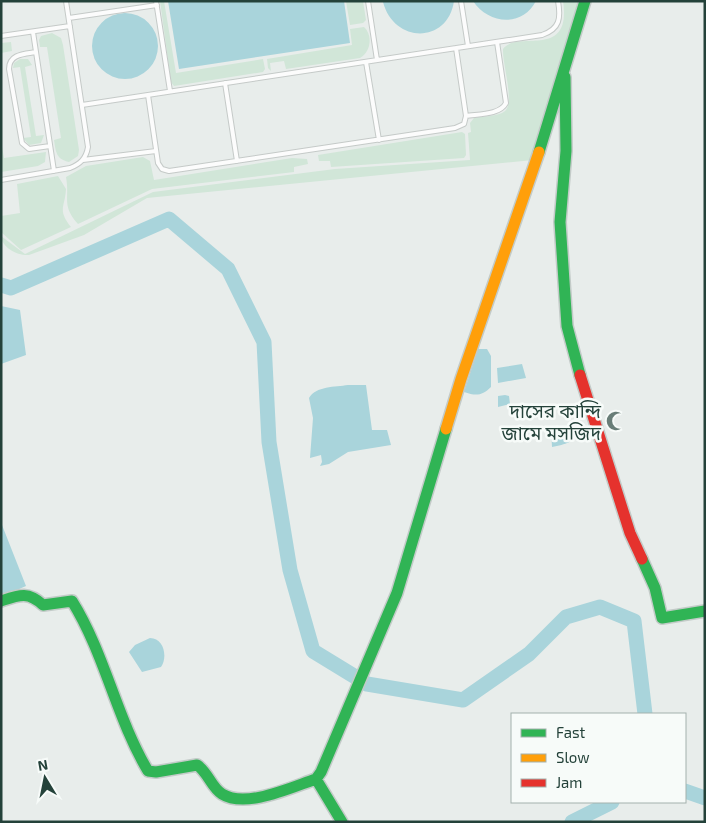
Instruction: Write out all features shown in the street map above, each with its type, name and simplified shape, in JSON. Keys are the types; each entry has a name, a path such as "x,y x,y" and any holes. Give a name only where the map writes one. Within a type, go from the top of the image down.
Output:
{"street":[{"path":"1,601 27,593 34,596 43,605 67,600 72,602 94,637 122,720 148,771 156,772 197,765 222,794 233,798 252,798 318,776 397,593 461,379 536,163 585,1"},
{"path":"565,63 566,150 560,222 567,326 580,377 630,533 654,588 660,616 662,618 705,611"},
{"path":"318,776 342,822"}],"lane":[{"path":"66,1 88,147 83,160"},
{"path":"368,1 377,60"},
{"path":"461,1 468,46"},
{"path":"82,105 498,42 549,32 560,21 558,1"},
{"path":"69,18 156,3 170,92"},
{"path":"1,36 70,26"},
{"path":"32,32 54,171"},
{"path":"466,116 497,111 504,107 506,99 498,42"},
{"path":"148,95 156,151 162,169 169,171 378,140 455,128 464,124 466,116 456,48"},
{"path":"36,52 14,57 10,60 9,69 22,143 29,149 50,146"},
{"path":"366,62 378,140"},
{"path":"225,83 237,161"},
{"path":"1,180 70,168 83,160 156,151"}],"green space":[{"path":"160,1 164,1 176,73 263,59 265,69 263,72 174,86 171,82"},
{"path":"346,1 363,1 366,20 363,23 350,25"},
{"path":"563,1 578,1 533,160 147,198 84,235 29,255 20,254 7,248 2,240 1,236 25,254 153,192 335,169 470,160 468,133 471,132 470,123 474,118 502,113 508,106 509,99 503,49 510,44 552,37 559,31 564,19"},
{"path":"364,27 369,34 370,43 367,52 360,58 286,69 284,61 270,63 271,71 268,68 267,59 352,45 350,29"},
{"path":"52,33 61,38 63,45 79,150 78,156 69,162 58,155 56,149 54,140 61,138 47,47 40,47 39,40 41,36"},
{"path":"11,42 12,51 1,53 1,43"},
{"path":"20,59 28,59 32,65 25,67 36,136 44,135 41,143 29,145 23,138 31,137 20,67 13,68 14,63"},
{"path":"462,132 465,134 466,155 464,158 331,167 330,161 319,161 318,155"},
{"path":"1,141 4,158 46,152 45,162 38,166 1,172"},
{"path":"143,157 150,161 154,180 292,158 307,159 308,164 294,167 294,172 152,189 78,224 68,207 66,177 86,166"},
{"path":"58,176 66,189 63,212 71,227 21,250 1,232 1,216 20,213 17,184"}],"water":[{"path":"168,1 344,1 350,43 179,69"},
{"path":"454,1 450,15 442,25 432,31 420,33 398,26 389,16 383,2"},
{"path":"473,1 536,1 530,10 522,16 505,20 487,14 479,9"},
{"path":"125,13 137,16 148,23 155,34 158,46 155,58 148,69 137,76 125,79 113,76 102,69 95,58 92,46 95,34 102,23 113,16"},
{"path":"1,306 20,310 26,355 1,364"},
{"path":"478,349 487,349 491,356 491,387 482,394 475,395 464,392"},
{"path":"522,364 526,378 498,383 497,368"},
{"path":"348,385 366,385 372,430 387,430 391,445 348,452 329,464 320,466 322,462 321,455 310,458 313,418 309,398 321,389"},
{"path":"498,396 509,396 510,404 498,407"},
{"path":"573,425 579,430 575,438 565,444 552,447 551,429"},
{"path":"1,526 26,586 1,597"},
{"path":"150,638 159,641 164,653 163,663 161,667 142,672 129,652 135,645"}],"waterway":[{"path":"1,285 11,288 169,219 228,269 264,342 269,442 290,570 313,651 367,684 463,700 529,654 566,617 600,607 634,621 645,713"},
{"path":"686,791 705,798"},
{"path":"572,822 610,803"}],"traffic: fast":[{"path":"539,152 585,1"},
{"path":"565,77 566,151 560,222 567,326 580,375"},
{"path":"342,822 316,779 321,772 397,593 446,429"},
{"path":"642,559 655,588 662,618 705,611"},
{"path":"1,601 23,596 33,598 43,605 72,601 93,642 127,729 148,771 156,772 197,765 222,794 232,798 243,799 269,795 316,779"}],"traffic: slow":[{"path":"446,429 461,379 539,152"}],"traffic: jam":[{"path":"580,375 630,533 642,559"}],"place":[{"name":"দাসের কান্দি জামে মসজিদ","path":"616,421"}]}
